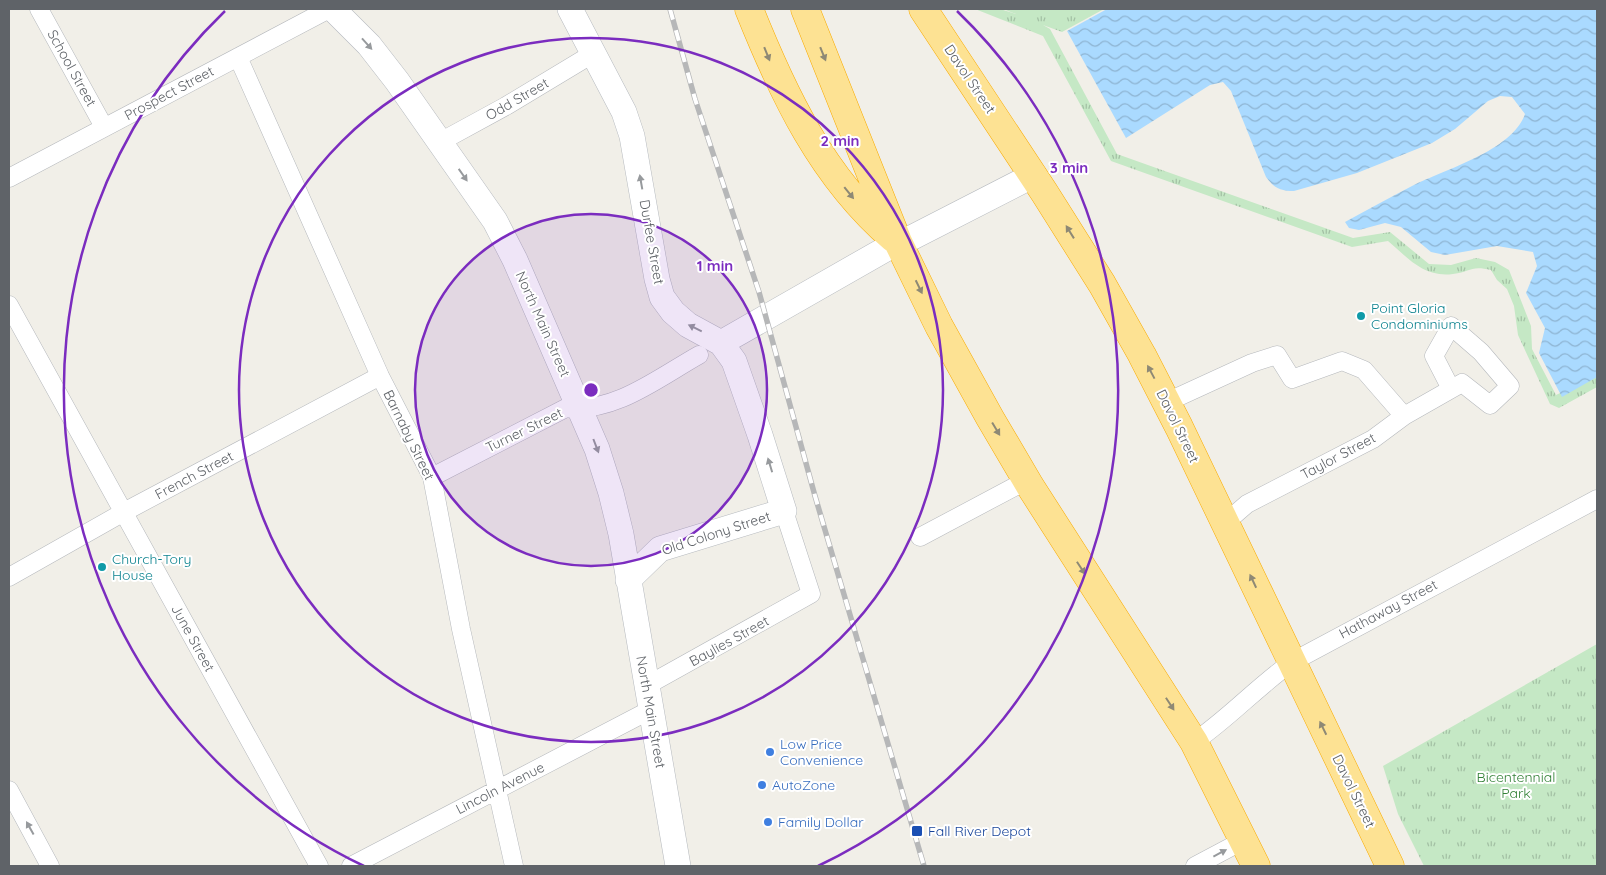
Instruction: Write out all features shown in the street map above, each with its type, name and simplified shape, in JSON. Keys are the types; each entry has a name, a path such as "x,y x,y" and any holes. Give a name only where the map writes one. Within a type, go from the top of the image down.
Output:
{"highway":[{"path":"749,9 772,66 797,118 826,165 865,213 898,242"},
{"path":"805,9 898,242 921,292 963,372 1030,486 1194,742 1256,866"},
{"name":"Davol Street","path":"924,9 1034,175 1102,284 1166,402 1390,866"}],"main road":[{"name":"North Main Street","path":"333,9 369,45 495,221 508,244 581,410 612,493 621,534 678,866"},
{"name":"Durfee Street","path":"570,9 624,112 632,136 657,279 662,297 673,312 688,325 721,343 734,361 784,511"},
{"path":"721,343 898,242 913,237 1034,175"},
{"name":"Old Colony Street","path":"628,580 660,549 784,511"},
{"path":"621,534 660,549"}],"street":[{"name":"School Street","path":"39,9 104,127"},
{"name":"Prospect Street","path":"9,178 329,9"},
{"name":"Odd Street","path":"440,142 594,54"},
{"name":"Barnaby Street","path":"238,57 380,376 432,477 461,629 514,866"},
{"name":"June Street","path":"9,305 319,866"},
{"path":"1450,326 1481,352 1510,386 1490,405 1462,383 1451,389 1434,356 1450,326"},
{"name":"Turner Street","path":"432,477 566,408 581,410 613,403 699,355"},
{"path":"1166,402 1252,363 1277,356 1292,379 1342,361 1364,370 1404,416"},
{"name":"French Street","path":"9,577 124,512 380,376"},
{"name":"Taylor Street","path":"1225,524 1247,504 1372,439 1404,416 1451,389"},
{"path":"920,536 1016,486 1030,486"},
{"name":"Hathaway Street","path":"1194,742 1233,712 1266,680 1292,662 1597,498"},
{"name":"Durfee Street","path":"784,511 810,594"},
{"name":"Baylies Street","path":"646,686 810,594"},
{"name":"Lincoln Avenue","path":"351,866 650,710"},
{"path":"9,790 50,866"},
{"path":"1195,866 1244,840"}],"green space":[{"path":"975,9 1000,9 1016,14 1003,9 1104,9 1062,32 1043,25 1050,29 1117,154 1353,238 1390,232 1429,264 1451,265 1476,258 1495,262 1509,270 1531,326 1532,349 1556,395 1597,375 1597,387 1559,408 1550,404 1518,335 1514,306 1507,289 1497,280 1491,270 1479,268 1453,274 1433,273 1417,265 1388,241 1352,247 1111,161 1043,36"},
{"name":"Bicentennial Park","path":"1597,644 1597,866 1424,866 1398,814 1383,766"}],"water":[{"path":"1107,9 1597,9 1597,377 1562,397 1539,353 1545,328 1526,293 1537,266 1533,252 1497,246 1445,255 1431,252 1401,227 1385,223 1359,230 1349,228 1345,222 1412,186 1492,149 1518,127 1525,114 1512,97 1500,96 1488,101 1455,129 1432,143 1357,173 1294,191 1285,190 1272,184 1266,177 1231,91 1223,82 1210,85 1126,138 1067,31"}],"railway":[{"path":"670,9 695,99 759,292 815,496 924,866"}],"place":[{"name":"Point Gloria Condominiums","path":"1361,316"},
{"name":"Church-Tory House","path":"102,567"},
{"name":"Low Price Convenience","path":"770,752"},
{"name":"AutoZone","path":"762,785"},
{"name":"Family Dollar","path":"768,822"},
{"name":"Fall River Depot","path":"917,831"}]}
